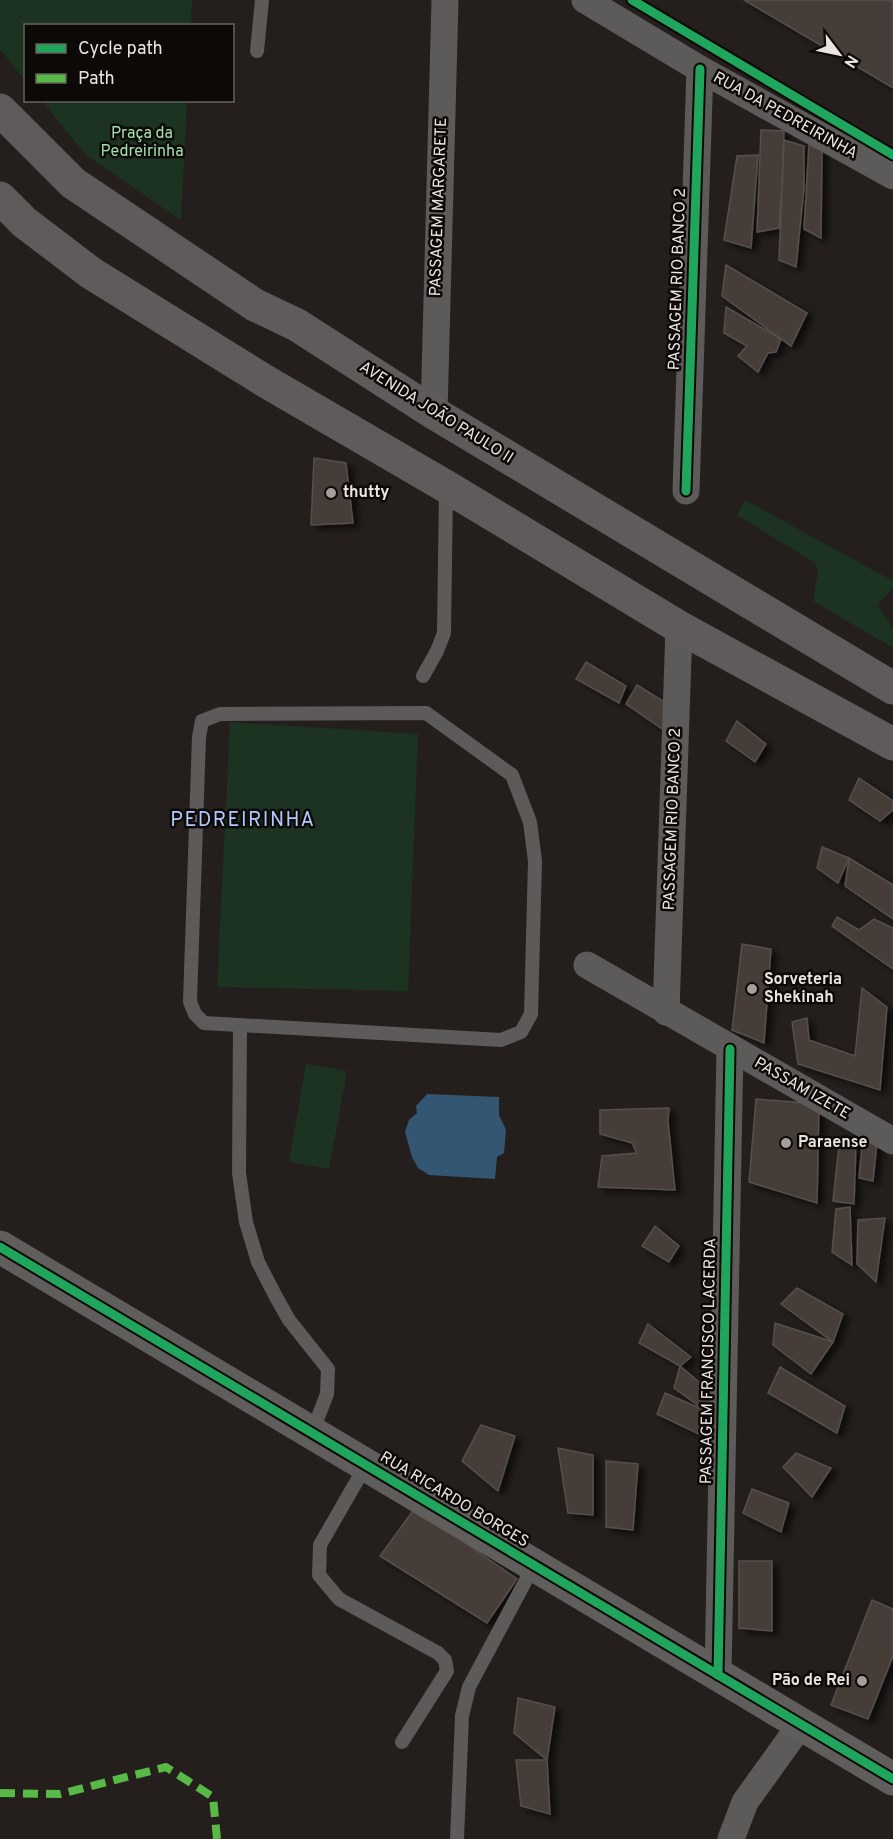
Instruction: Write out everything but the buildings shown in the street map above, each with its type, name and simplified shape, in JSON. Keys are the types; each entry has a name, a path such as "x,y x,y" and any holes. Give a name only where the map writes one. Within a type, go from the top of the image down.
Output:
{"main road":[{"name":"AVENIDA JOÃO PAULO II","path":"0,110 74,183 255,305 297,325 434,414 893,688"},
{"path":"0,198 24,222 91,273 265,381 447,487 679,627 893,744"}],"street":[{"name":"PASSAGEM MARGARETE","path":"434,414 445,0"},
{"name":"RUA DA PEDREIRINHA","path":"585,0 700,69 893,176"},
{"name":"PASSAGEM RIO BANCO 2","path":"686,491 700,69"},
{"name":"PASSAGEM RIO BANCO 2","path":"666,1012 679,627"},
{"name":"PASSAM IZETE","path":"587,965 893,1142"},
{"name":"PASSAGEM FRANCISCO LACERDA","path":"718,1675 730,1048"},
{"name":"RUA RICARDO BORGES","path":"0,1247 893,1779"},
{"path":"731,1839 745,1802 801,1724"}],"lane":[{"path":"257,51 262,0"},
{"path":"423,676 444,633 447,487"},
{"path":"426,713 512,775 530,822 535,861 531,1014 521,1032 501,1040 240,1025 204,1023 195,1014 190,1002 199,737 202,721 220,714 426,713"},
{"path":"240,1025 239,1173 246,1222 258,1262 276,1297 289,1320 328,1369 327,1394 312,1433"},
{"path":"366,1465 320,1545 319,1575 339,1599 438,1653 445,1660 447,1671 402,1742"},
{"path":"457,1839 462,1716 469,1688 534,1565"}],"green space":[{"path":"0,0 192,0 191,24 24,24 24,80 0,49"},
{"name":"Praça da Pedreirinha","path":"43,102 187,102 181,220 86,155"},
{"path":"745,500 893,581 893,587 878,605 893,629 893,648 813,601 818,573 815,563 737,515"},
{"path":"230,722 418,734 408,991 217,987"},
{"path":"306,1064 347,1071 329,1169 289,1162"}],"water":[{"path":"427,1094 499,1097 499,1115 506,1130 504,1153 497,1157 495,1179 429,1175 418,1168 412,1157 405,1132 409,1120 417,1113 416,1106"}],"marked path":[{"path":"0,1793 60,1794 166,1767 213,1797 217,1839"}],"cycle path":[{"path":"632,0 893,155"},
{"path":"686,491 700,69"},
{"path":"718,1675 730,1049"},
{"path":"0,1247 893,1779"}],"place":[{"name":"thutty","path":"331,493"},
{"name":"Sorveteria Shekinah","path":"752,989"},
{"name":"Paraense","path":"786,1143"},
{"name":"Pão de Rei","path":"862,1681"}],"district":[{"name":"PEDREIRINHA","path":"243,821"}]}
